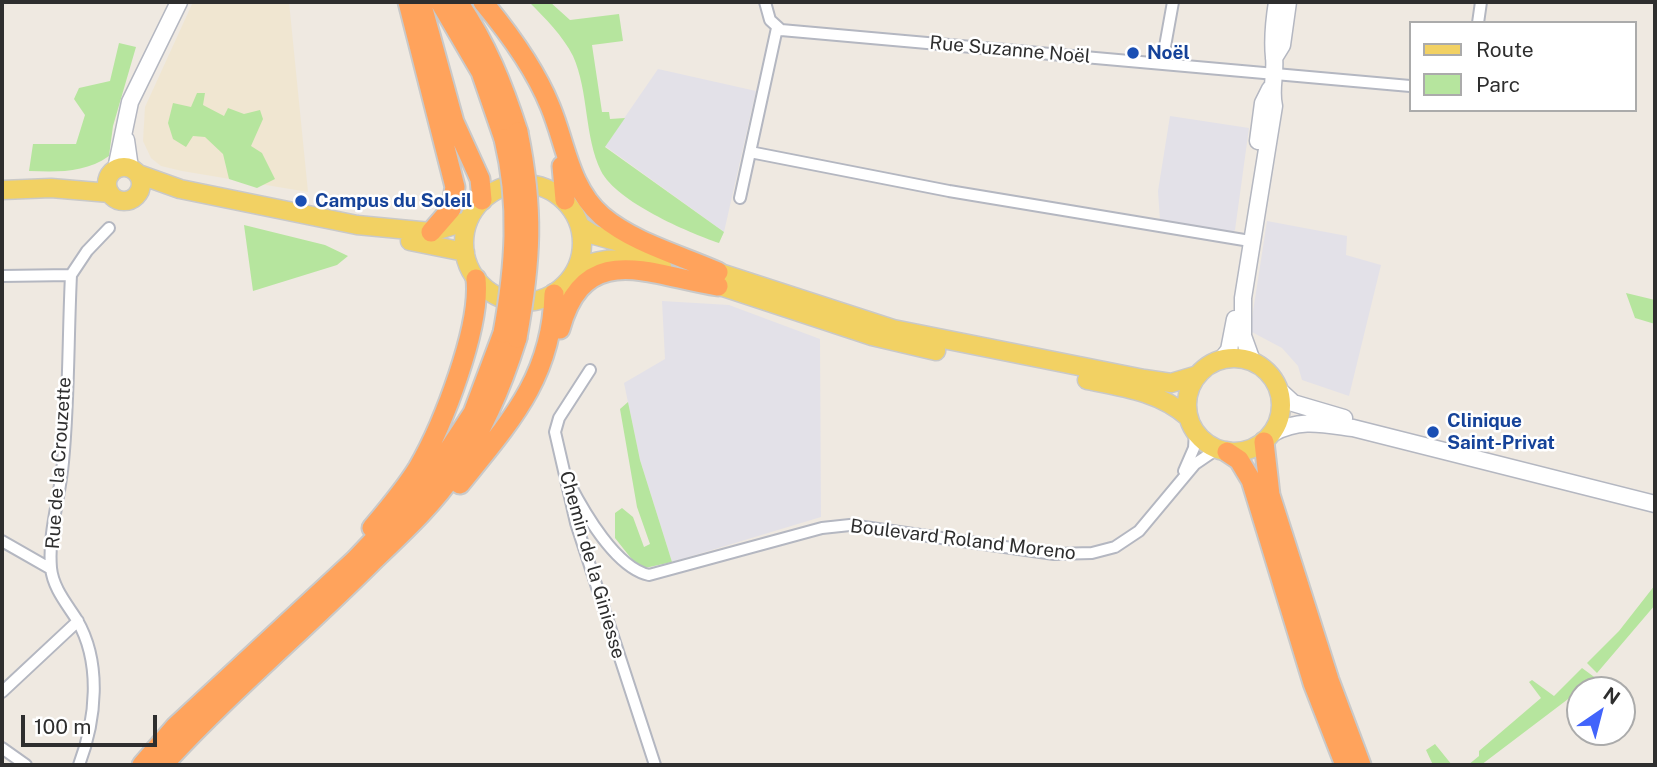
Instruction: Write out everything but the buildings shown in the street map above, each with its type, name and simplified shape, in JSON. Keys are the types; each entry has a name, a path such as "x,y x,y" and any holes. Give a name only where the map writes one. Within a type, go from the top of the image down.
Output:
{"highway":[{"path":"408,2 455,187 451,209 430,232"},
{"path":"421,2 454,122 480,179 482,200"},
{"path":"163,765 307,615 421,513 453,475 495,401 528,274 531,231 527,180 511,136 481,72 440,2"},
{"path":"458,2 497,72 511,136"},
{"path":"484,2 550,104 573,177 589,202 614,225 718,279"},
{"path":"523,60 555,136 565,200"},
{"path":"127,765 211,686 307,615 339,605 417,534 478,462 545,371 574,292 596,275 622,268 718,279"},
{"path":"307,615 318,584 386,512 419,467 441,418 468,340 476,307 476,279"},
{"path":"531,388 545,358 552,334 554,294"},
{"path":"1268,438 1270,495 1329,680 1361,765"},
{"path":"1222,451 1239,460 1251,480 1313,682 1345,765"},
{"path":"142,765 174,727 247,660"}],"main road":[{"path":"179,2 137,84 124,130 121,176 124,201 138,193 180,189"},
{"path":"1272,74 1271,45 1277,2"},
{"path":"1252,361 1243,336 1243,298 1250,242 1246,228 1263,103 1282,45 1288,2"},
{"path":"121,176 141,185 138,193"},
{"path":"2,190 51,188 121,176 357,225 430,232 468,221"},
{"path":"521,184 543,187 565,200 580,226 583,250 577,268 567,284 554,294 533,302 515,302 496,296 476,279 465,251 468,221 482,200 503,187 521,184"},
{"path":"292,212 358,234 443,245 465,251"},
{"path":"580,226 594,235 904,345 1145,393 1171,403 1222,451 1247,451 1286,426 1309,422 1353,428 1655,504"},
{"path":"577,268 604,259 625,258 718,279 920,336 1144,379 1181,382 1198,375 1222,359 1229,350 1237,304 1243,298"},
{"path":"1222,359 1252,361 1272,376 1280,391 1293,403 1324,413 1655,496"},
{"path":"1192,424 1188,396 1198,375"},
{"path":"1268,438 1281,416 1280,391"}],"street":[{"path":"740,198 777,28 770,20 765,2"},
{"path":"1162,63 1173,2"},
{"path":"1478,21 1481,2"},
{"name":"Rue Suzanne Noël","path":"777,28 1408,86"},
{"path":"750,152 962,194 1250,242"},
{"path":"2,276 71,275 87,251 108,228"},
{"name":"Rue de la Crouzette","path":"71,275 63,464 52,526 51,569 55,585 88,642 93,687 92,716 79,765"},
{"name":"Chemin de la Giniesse","path":"590,370 559,418 555,432 569,483 576,523 654,765"},
{"name":"Boulevard Roland Moreno","path":"1174,489 1191,458 1192,424"},
{"name":"Boulevard Roland Moreno","path":"569,483 584,512 625,563 636,572 649,575 822,528 850,525 1054,554 1091,554 1115,547 1139,531 1195,464 1222,451"},
{"path":"2,541 51,569"},
{"path":"2,692 78,621"},
{"path":"2,748 26,765"}],"shaded area":[{"path":"193,2 289,2 308,192 182,171 161,166 151,158 143,141 145,107"},
{"path":"658,69 756,91 724,232 605,146"},
{"path":"1170,116 1249,128 1235,230 1231,234 1160,220 1158,191"},
{"path":"1267,221 1347,236 1346,255 1381,265 1349,396 1302,380 1298,366 1282,348 1250,331"},
{"path":"662,301 729,305 820,339 821,517 672,562 640,460 624,383 665,359"}],"green space":[{"path":"529,2 550,2 570,20 619,14 623,41 592,45 602,112 609,112 610,119 625,118 605,147 724,232 719,243 637,205 609,183 601,171 592,143 582,84 573,56 559,34"},
{"path":"119,43 136,47 113,126 109,156 81,168 29,171 33,144 76,144 85,115 74,99 79,88 110,81"},
{"path":"197,93 205,93 203,105 224,116 228,108 244,114 260,110 263,119 251,146 262,153 275,179 257,188 229,179 223,154 205,137 193,136 186,147 173,139 168,123 173,103 191,107"},
{"path":"244,225 325,245 348,256 337,265 253,291"},
{"path":"1626,293 1655,300 1655,324 1635,318"},
{"path":"628,402 640,460 672,562 645,568 634,562 615,538 615,513 622,508 633,517 644,547 650,544 637,507 620,409"},
{"path":"1655,585 1655,605 1597,673 1587,663 1619,631"},
{"path":"1582,668 1593,676 1574,676"},
{"path":"1532,680 1554,696 1566,684 1566,701 1481,765 1468,765 1479,756 1479,751 1541,698 1529,682"},
{"path":"1435,744 1452,765 1433,765 1426,750"}],"place":[{"name":"Noël","path":"1133,53"},
{"name":"Campus du Soleil","path":"301,201"},
{"name":"Clinique Saint-Privat","path":"1433,432"}]}
